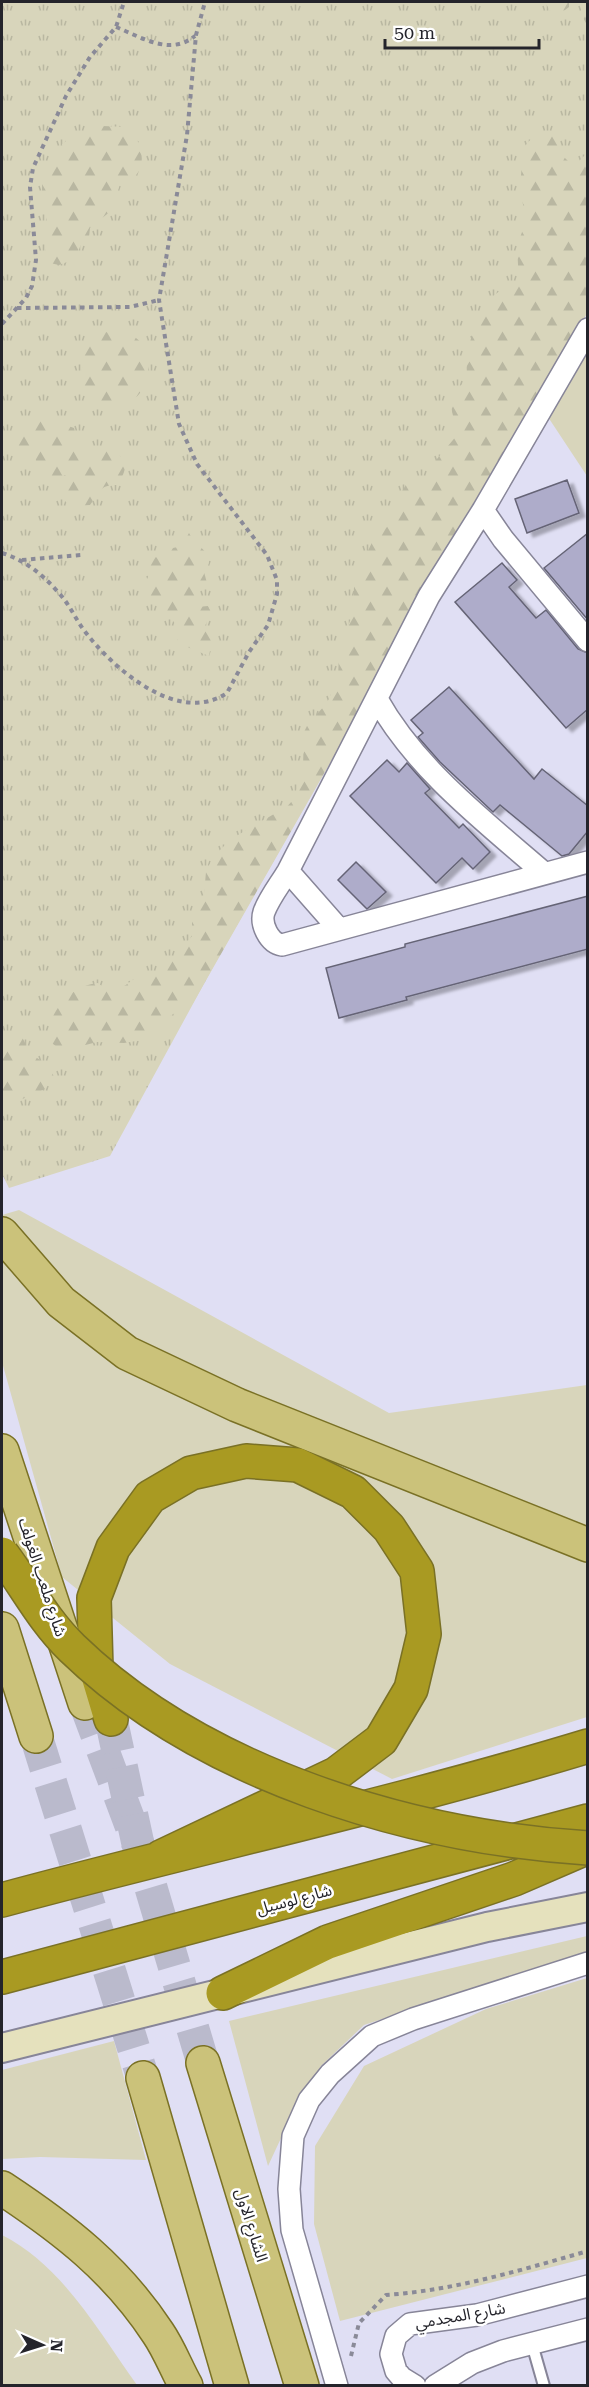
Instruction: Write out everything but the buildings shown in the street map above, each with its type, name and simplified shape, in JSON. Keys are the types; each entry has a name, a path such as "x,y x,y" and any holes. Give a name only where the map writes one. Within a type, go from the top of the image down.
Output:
{"highway":[{"path":"98,1711 94,1598 113,1548 150,1497 191,1473 246,1461 298,1465 353,1492 389,1528 417,1571 424,1634 411,1689 381,1740 336,1774 161,1857"},
{"path":"2,1554 42,1615 106,1680 141,1705 224,1754 271,1777 333,1798 433,1825 508,1841 588,1848"},
{"path":"2,1900 161,1857 422,1795 588,1746"},
{"name":"شارع لوسيل","path":"2,1977 588,1821"},
{"path":"223,1993 328,1942 514,1880 588,1848"}],"main road":[{"path":"2,1234 62,1302 127,1353 237,1405 588,1545"},
{"name":"شارع ملعب الغولف","path":"2,1451 98,1711"},
{"path":"2,1629 36,1736"},
{"name":"الشارع الاول","path":"203,2063 302,2385"},
{"path":"142,2078 232,2385"},
{"path":"2,2188 90,2251 127,2292 159,2334 186,2385"}],"street":[{"path":"588,329 483,510 429,596 288,871 264,913 266,930 273,941 282,945 588,862"},
{"path":"483,510 503,539 588,641"},
{"path":"377,699 392,725 461,801 544,873"},
{"path":"288,871 339,929"},
{"path":"2,2048 487,1928 588,1907"},
{"path":"337,2385 292,2230 289,2189 293,2136 309,2100 330,2074 372,2036 413,2019 588,1963"},
{"name":"شارع المجدمي","path":"410,2385 396,2371 391,2354 396,2336 410,2324 477,2315 588,2286"},
{"path":"435,2385 487,2356 588,2330"}],"lane":[{"path":"532,2344 544,2385"}],"path":[{"path":"2,324 32,286 36,260 30,187 33,168 66,96 90,57 116,27 124,2"},
{"path":"2,553 22,560 56,589 70,606 83,629 140,683 159,695 179,701 194,705 207,703 227,693 249,652 268,625 278,594 274,568 190,451 174,406 173,382 159,300 187,135 196,35 205,2"},
{"path":"116,27 162,45 185,44 196,35"},
{"path":"16,308 130,307 159,300"},
{"path":"22,560 81,555"},
{"path":"468,2284 588,2252"}],"green space":[{"path":"2,2 588,2 587,313 217,960 110,1156 9,1188 2,1174"},
{"path":"545,2 569,2 569,7 561,13 552,14"},
{"path":"581,2 587,2 587,25 581,14"},
{"path":"102,126 129,127 139,143 142,160 140,168 130,180 120,184 112,210 90,228 89,237 82,242 75,259 59,265 50,263 46,252 47,223 42,195 43,178 47,167 52,156 69,139 79,133"},
{"path":"551,135 558,139 563,156 569,162 578,162 587,153 587,313 193,1003 168,1017 157,1031 142,1040 124,1043 97,1042 62,1051 48,1040 52,1020 62,1002 88,985 98,983 105,988 116,990 143,974 160,976 192,936 192,918 203,905 206,872 213,857 231,839 274,814 282,812 294,799 303,767 304,732 308,724 327,703 338,679 339,653 353,612 354,587 367,564 366,555 377,532 393,524 398,498 407,483 424,489 425,480 437,468 437,459 458,434 451,406 454,394 466,381 468,351 475,326 488,303 497,293 519,282 517,246 526,221 520,188 525,146 531,139"},
{"path":"104,332 125,333 132,336 142,344 146,352 148,371 146,381 137,397 129,401 116,403 92,401 80,388 84,346 90,339"},
{"path":"587,342 587,476 546,414"},
{"path":"35,414 74,428 78,444 84,451 103,450 123,459 125,466 117,485 103,488 90,505 71,507 65,501 66,475 48,478 41,474 35,458 26,460 18,456 15,436 19,425"},
{"path":"189,533 205,551 209,560 204,572 207,583 193,598 197,607 208,606 211,612 205,626 212,640 209,656 180,644 177,639 177,626 162,607 142,598 142,589 149,574 149,561 152,557 167,558 173,548 182,546"},
{"path":"14,1031 21,1036 32,1054 48,1066 54,1078 45,1089 2,1108 2,1034"},
{"path":"19,1210 389,1413 587,1385 587,1717 392,1779 170,1664 62,1577 2,1362 2,1215"},
{"path":"587,1936 587,1952 364,2025 321,2066 289,2121 268,2166 229,2021"},
{"path":"587,1978 587,2258 340,2321 314,2224 315,2146 364,2066 486,2009"},
{"path":"114,2041 146,2160 40,2157 2,2159 2,2070"},
{"path":"2,2235 24,2248 61,2282 78,2301 137,2385 2,2385"}],"tunnel":[{"path":"85,1703 138,1844 203,2063"},
{"path":"111,1719 138,1844"},
{"path":"36,1736 143,2078"}]}
